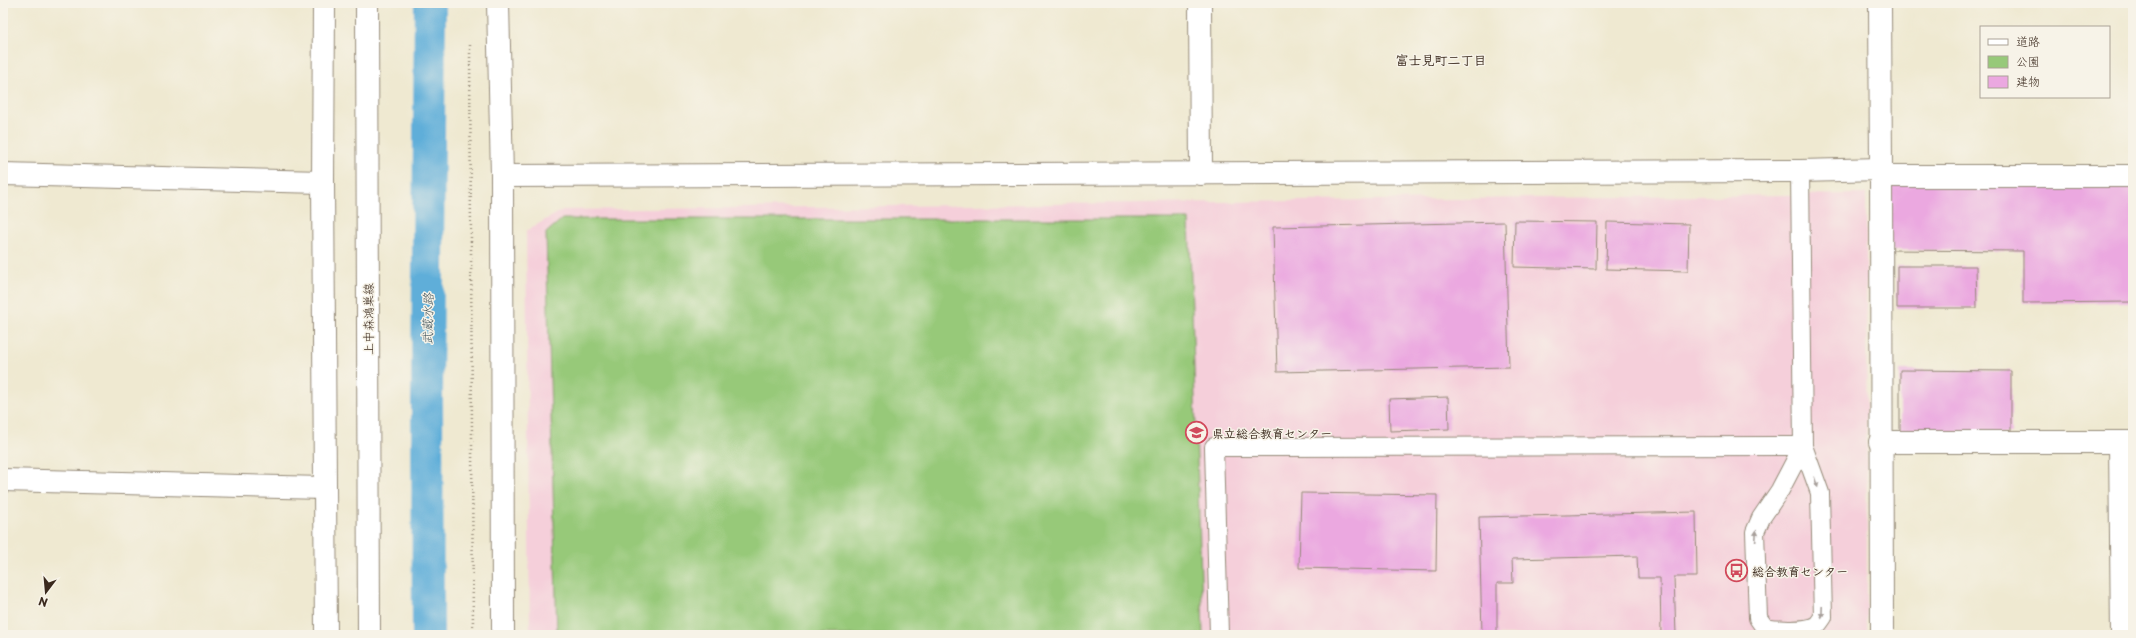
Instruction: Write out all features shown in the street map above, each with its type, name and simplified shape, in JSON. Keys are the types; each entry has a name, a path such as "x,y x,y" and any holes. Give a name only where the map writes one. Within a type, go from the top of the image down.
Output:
{"street":[{"path":"324,3 323,182 326,635"},
{"name":"上中森鴻巣線","path":"367,3 369,635"},
{"path":"498,3 502,176 503,635"},
{"path":"1200,3 1201,174"},
{"path":"1880,3 1880,442 1882,635"},
{"path":"502,176 1800,171 1881,169"},
{"path":"1881,169 1884,176 2133,176"},
{"path":"3,174 323,182"},
{"path":"1880,442 2126,442 2122,635"},
{"path":"3,480 324,488"}],"lane":[{"path":"1800,171 1803,446 1820,493 1823,617 1817,625 1808,628 1773,630 1766,628 1758,618 1755,532 1761,518 1780,490 1803,446"},
{"path":"1219,635 1214,447 1803,446"}],"path":[{"path":"470,43 473,635"}],"shaded area":[{"name":"県立総合教育センター","path":"1866,194 1867,635 530,635 526,231 563,210"}],"green space":[{"path":"562,219 1189,219 1203,635 557,635 546,233"}],"building":[{"path":"1884,176 2133,176 2133,302 2023,303 2023,251 1884,250"},
{"path":"1515,221 1597,222 1596,269 1514,267"},
{"path":"1505,222 1509,367 1277,372 1273,227"},
{"path":"1607,222 1689,224 1688,271 1606,269"},
{"path":"1897,266 1976,266 1977,308 1897,308"},
{"path":"1900,370 2011,371 2011,434 1900,433"},
{"path":"1448,397 1449,429 1390,431 1389,399"},
{"path":"1301,493 1437,495 1436,571 1299,568"},
{"path":"1696,512 1697,577 1674,577 1676,635 1661,635 1660,578 1638,578 1637,556 1512,559 1513,583 1497,583 1497,635 1482,635 1479,517"}],"waterway":[{"name":"武蔵水路","path":"428,635 427,398 430,3"}],"place":[{"name":"県立総合教育センター","path":"1197,433"},
{"name":"総合教育センター","path":"1737,571"}],"district":[{"name":"富士見町二丁目","path":"1441,59"}]}
